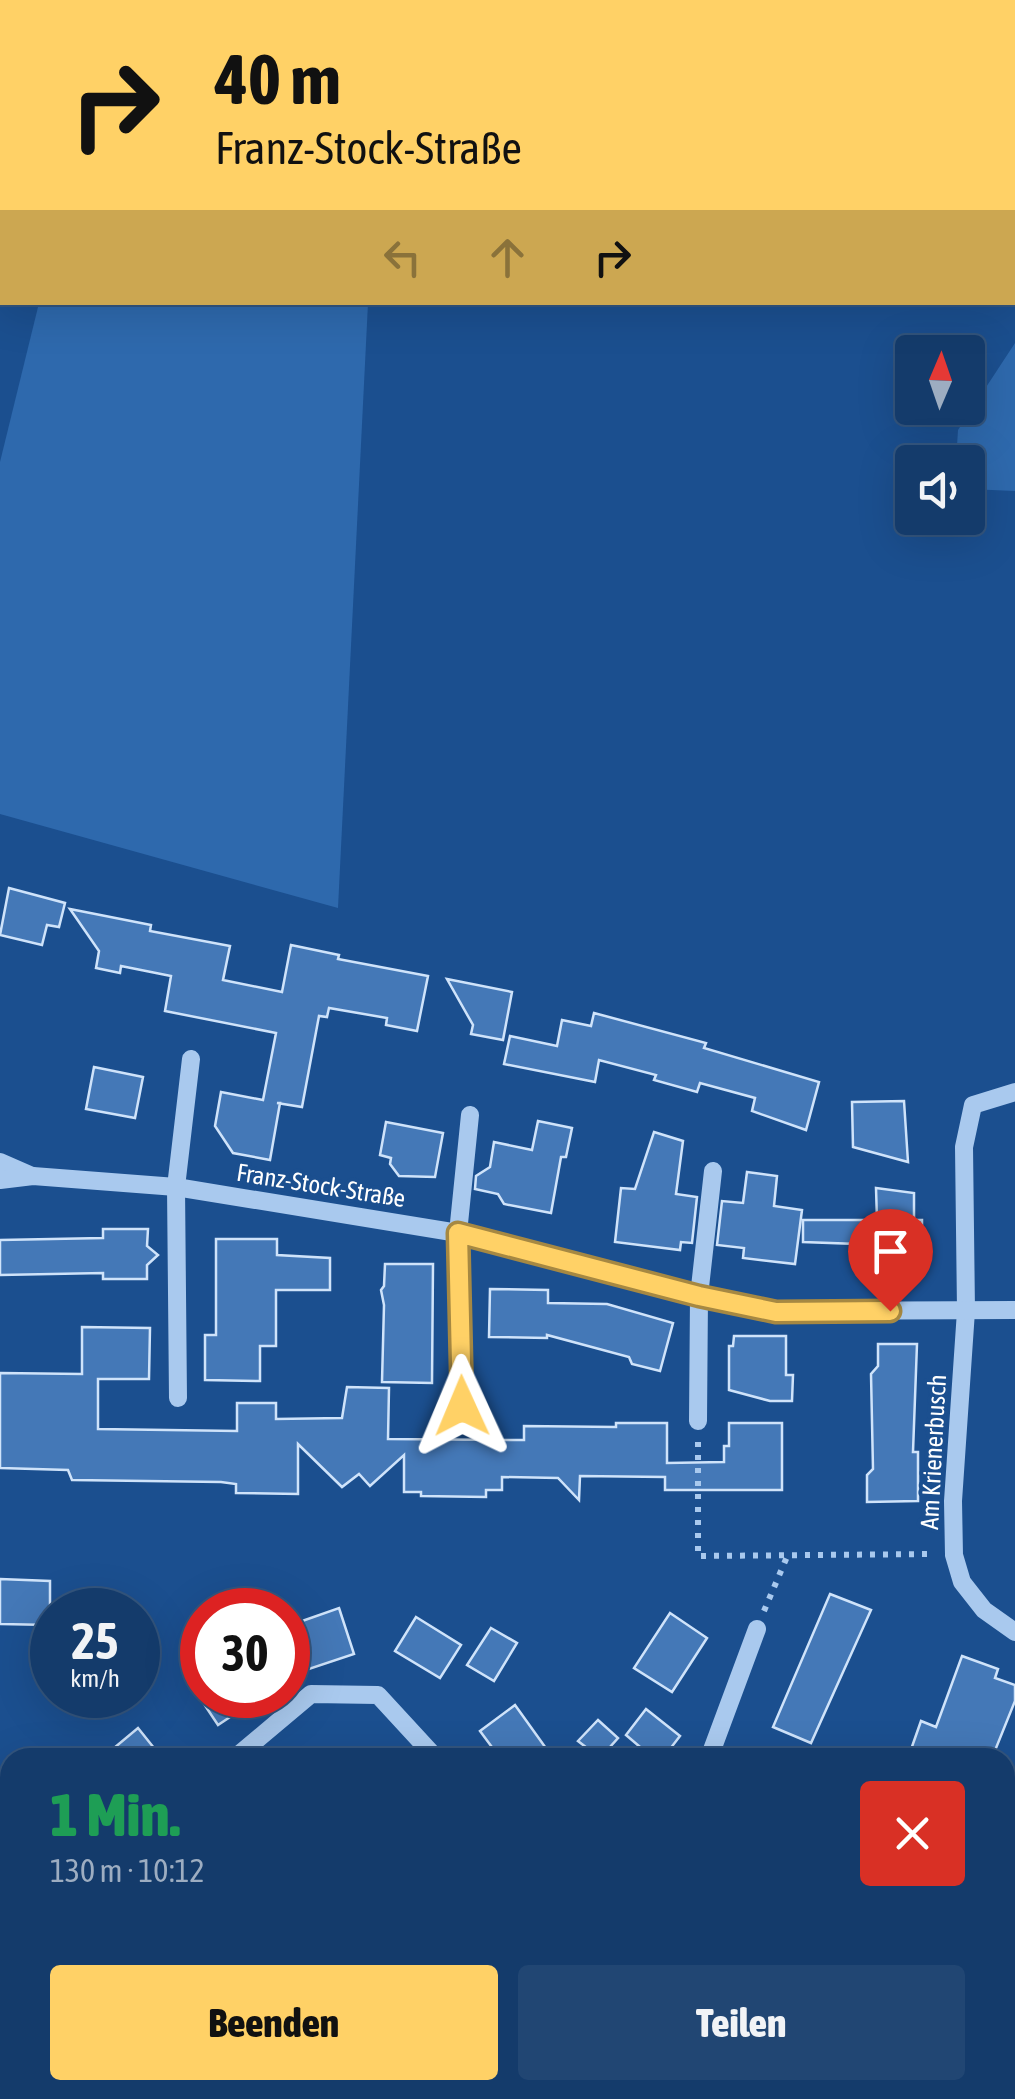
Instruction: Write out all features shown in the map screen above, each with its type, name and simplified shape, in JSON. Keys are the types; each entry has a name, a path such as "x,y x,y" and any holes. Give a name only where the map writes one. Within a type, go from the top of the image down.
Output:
{"street":[{"path":"178,1398 176,1187 191,1059"},
{"name":"Am Krienerbusch","path":"1015,1092 973,1105 964,1147 966,1311 953,1501 954,1555 962,1582 984,1610 1015,1631"},
{"path":"462,1406 458,1233 470,1115"},
{"name":"Franz-Stock-Straße","path":"0,1162 33,1176"},
{"path":"698,1421 699,1296 713,1171"},
{"name":"Franz-Stock-Straße","path":"0,1180 33,1176 176,1187 458,1233 699,1296 776,1312 1015,1310"},
{"path":"713,1748 757,1629"},
{"path":"247,1748 312,1694 378,1694 427,1748"}],"path":[{"path":"698,1421 698,1556 789,1552 954,1555"},
{"path":"757,1629 789,1552"}],"shaded area":[{"path":"39,305 368,305 338,908 0,814 0,462"},
{"path":"1015,343 1015,491 985,490 985,445 957,445 961,425 985,425 985,389"}],"building":[{"path":"9,888 65,903 59,927 47,925 42,945 0,935"},
{"path":"70,909 151,925 150,931 230,946 223,980 282,992 291,945 339,955 338,959 428,976 417,1031 386,1025 387,1018 329,1008 327,1017 319,1016 302,1107 280,1103 270,1160 233,1153 215,1126 221,1092 263,1100 276,1033 165,1011 171,976 121,966 120,973 96,968 99,951"},
{"path":"447,979 512,992 503,1040 471,1034 473,1025"},
{"path":"594,1013 706,1043 704,1048 819,1082 806,1130 752,1111 755,1098 700,1083 697,1092 654,1080 656,1075 599,1060 595,1082 504,1064 510,1036 557,1046 562,1020 591,1026"},
{"path":"94,1067 143,1077 135,1118 86,1109"},
{"path":"904,1101 908,1162 853,1147 852,1102"},
{"path":"538,1121 572,1128 566,1157 561,1157 551,1213 504,1204 498,1194 475,1189 476,1176 490,1167 494,1142 532,1150"},
{"path":"386,1122 443,1133 435,1177 399,1176 390,1164 391,1158 380,1155"},
{"path":"654,1132 683,1141 676,1194 697,1197 692,1243 681,1242 680,1250 615,1242 621,1188 635,1189"},
{"path":"747,1172 777,1176 774,1206 802,1210 795,1264 743,1258 744,1248 717,1245 722,1201 743,1203"},
{"path":"876,1188 914,1193 914,1220 922,1220 922,1274 857,1274 857,1244 803,1242 803,1220 877,1220"},
{"path":"103,1229 148,1229 147,1246 158,1255 147,1265 147,1279 103,1279 103,1273 0,1275 0,1240 103,1238"},
{"path":"216,1239 277,1239 277,1255 330,1258 330,1290 276,1290 276,1346 260,1346 260,1381 205,1380 205,1335 216,1335"},
{"path":"385,1264 433,1264 432,1383 382,1382 381,1290"},
{"path":"490,1289 548,1290 548,1303 607,1304 673,1323 660,1371 632,1364 629,1357 547,1335 489,1337"},
{"path":"82,1327 150,1328 149,1379 98,1379 98,1429 237,1431 237,1403 276,1403 276,1419 342,1418 347,1387 389,1388 388,1439 524,1440 524,1426 667,1423 667,1463 724,1462 729,1423 782,1423 782,1490 665,1490 665,1477 580,1476 579,1500 558,1478 502,1477 502,1490 486,1490 486,1497 421,1496 421,1492 404,1492 404,1455 370,1486 359,1474 342,1487 298,1444 298,1494 236,1493 236,1484 221,1482 72,1480 68,1470 0,1468 0,1373 82,1374"},
{"path":"734,1336 786,1336 786,1375 793,1375 792,1401 770,1401 729,1390 729,1346 733,1346"},
{"path":"878,1344 917,1344 913,1452 918,1452 918,1501 867,1502 867,1475 873,1469 871,1374 878,1366"},
{"path":"0,1579 50,1581 50,1588 30,1588 30,1625 0,1624"},
{"path":"830,1594 871,1610 811,1743 773,1727"},
{"path":"339,1608 354,1654 310,1669 310,1618"},
{"path":"670,1613 707,1638 672,1692 634,1668"},
{"path":"416,1617 461,1645 440,1678 395,1651"},
{"path":"491,1628 517,1643 494,1681 467,1665"},
{"path":"962,1656 998,1669 995,1678 1015,1685 1015,1701 996,1748 912,1748 921,1721 936,1727"},
{"path":"515,1705 546,1748 493,1748 480,1731"},
{"path":"646,1709 680,1736 671,1748 641,1748 626,1735"},
{"path":"598,1720 618,1738 609,1748 587,1748 578,1741"},
{"path":"138,1728 154,1748 114,1748"}],"route":[{"path":"462,1406 458,1233 699,1296 776,1312 890,1311"}]}
